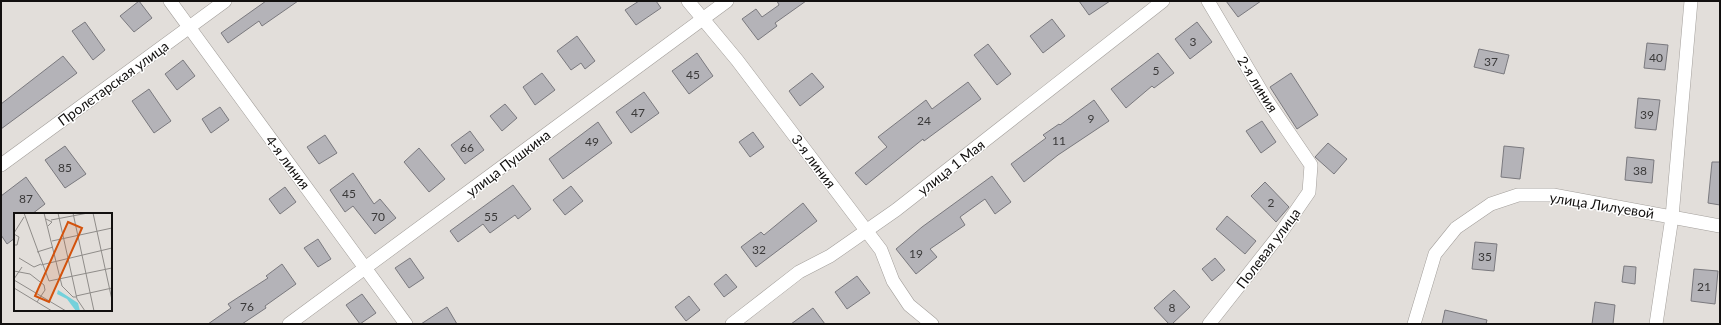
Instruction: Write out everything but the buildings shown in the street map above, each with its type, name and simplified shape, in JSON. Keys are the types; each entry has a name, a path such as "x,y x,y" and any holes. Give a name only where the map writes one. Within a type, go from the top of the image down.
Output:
{"street":[{"name":"4-я линия","path":"170,1 188,28 406,324"},
{"name":"Пролетарская улица","path":"1,165 225,1"},
{"name":"3-я линия","path":"688,1 704,18 881,250 893,281 909,306 932,324"},
{"name":"улица Пушкина","path":"288,324 727,1"},
{"name":"улица 1 Мая","path":"732,324 799,272 830,256 896,210 1163,1"},
{"name":"2-я линия","path":"1208,1 1266,99 1311,165"},
{"name":"улица Лилуевой","path":"1656,324 1672,217 1691,1"},
{"name":"Полевая улица","path":"1209,324 1280,234 1310,192 1311,165"},
{"name":"улица Лилуевой","path":"1414,324 1435,254 1456,228 1491,204 1518,195 1553,195 1720,226"}]}
